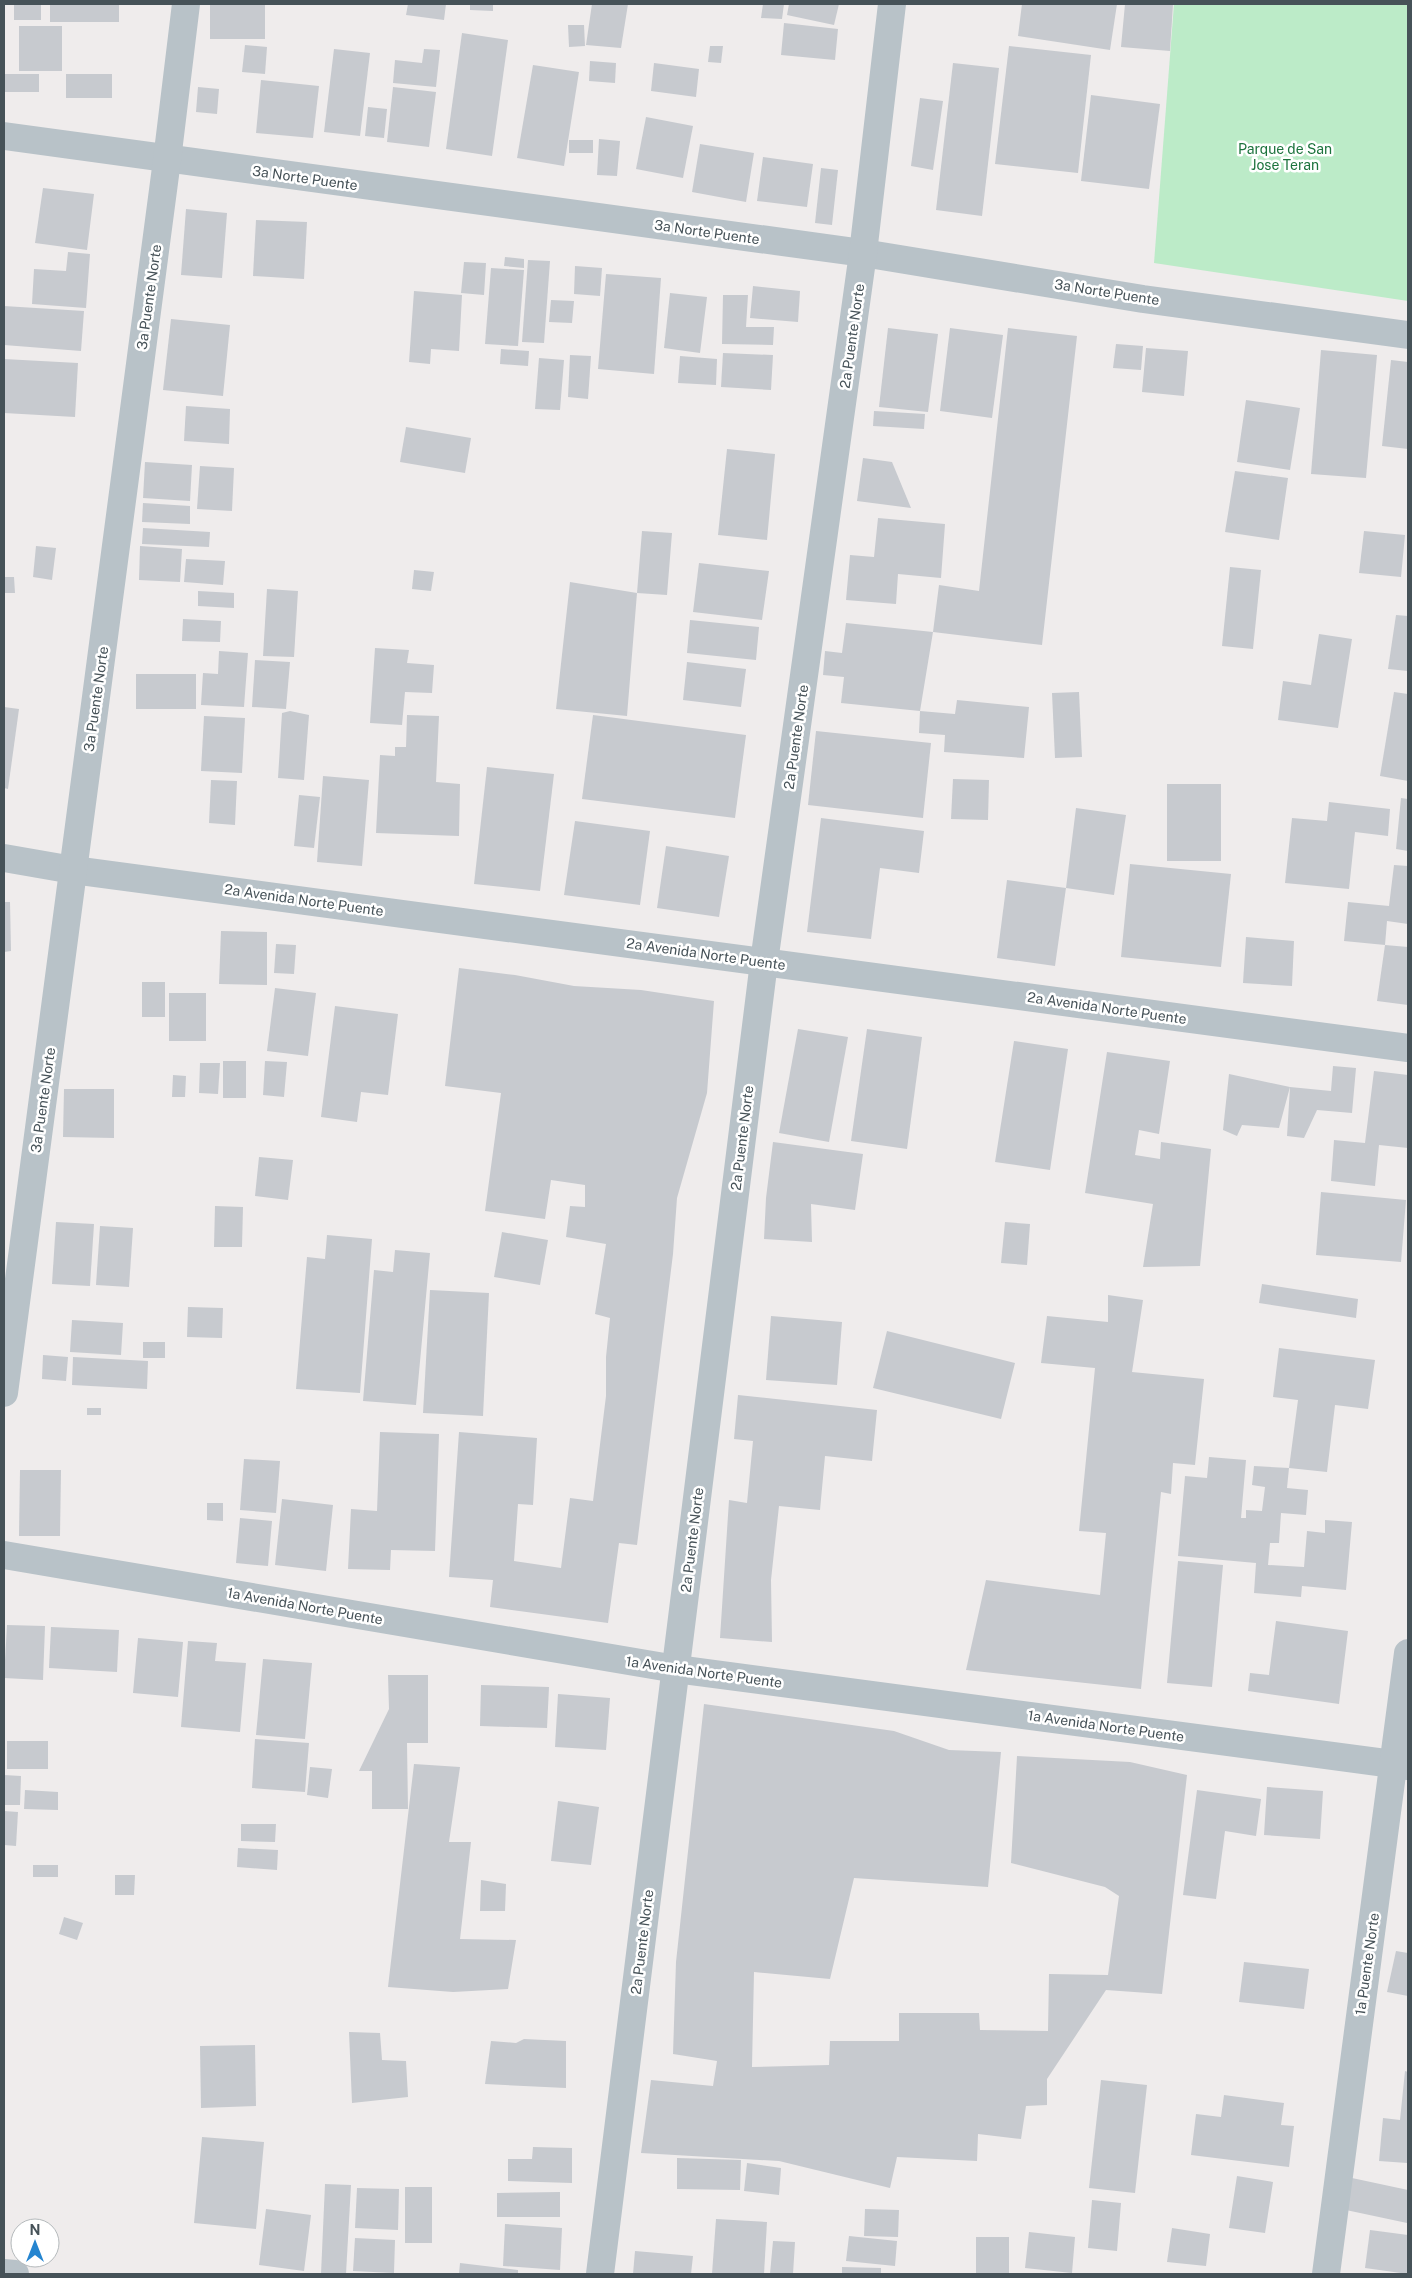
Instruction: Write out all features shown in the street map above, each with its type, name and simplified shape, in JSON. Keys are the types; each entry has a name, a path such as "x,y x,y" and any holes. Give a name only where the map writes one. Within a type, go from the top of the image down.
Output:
{"street":[{"name":"3a Puente Norte","path":"4,1393 186,4"},
{"name":"2a Puente Norte","path":"600,2274 764,962 863,253 892,4"},
{"name":"3a Norte Puente","path":"4,136 167,160 863,253 1143,299 1408,335"},
{"name":"2a Avenida Norte Puente","path":"4,858 73,870 1408,1048"},
{"name":"1a Avenida Norte Puente","path":"4,1554 676,1669 1401,1766"},
{"name":"1a Puente Norte","path":"1326,2274 1401,1766 1408,1653"},
{"path":"4,2273 15,2274"}],"green space":[{"name":"Parque de San Jose Teran","path":"1174,4 1408,4 1408,301 1154,263"}],"building":[{"path":"14,4 41,4 41,20 14,20"},
{"path":"50,4 119,4 119,22 50,22"},
{"path":"210,4 265,4 265,39 210,39"},
{"path":"408,4 446,4 444,20 406,15"},
{"path":"470,4 493,4 493,11 470,10"},
{"path":"592,4 628,4 621,48 586,45"},
{"path":"763,4 784,4 782,19 761,18"},
{"path":"789,4 839,4 834,25 787,15"},
{"path":"1022,4 1117,4 1110,50 1018,36"},
{"path":"1125,4 1173,4 1170,51 1121,47"},
{"path":"784,23 838,29 835,60 781,55"},
{"path":"568,25 584,25 585,46 569,47"},
{"path":"19,26 62,26 62,71 19,71"},
{"path":"462,33 508,40 492,156 446,149"},
{"path":"245,45 267,47 265,74 242,72"},
{"path":"710,46 723,46 721,63 708,62"},
{"path":"1009,46 1091,55 1078,173 995,164"},
{"path":"334,49 370,53 360,136 324,132"},
{"path":"424,49 440,50 436,87 393,83 395,60 422,63"},
{"path":"590,61 616,63 615,83 589,81"},
{"path":"654,63 699,69 696,97 651,91"},
{"path":"953,63 999,68 982,216 936,210"},
{"path":"533,65 579,72 564,166 517,158"},
{"path":"4,74 39,74 39,92 4,92"},
{"path":"66,74 112,74 112,98 66,98"},
{"path":"261,80 319,86 313,138 256,133"},
{"path":"198,87 219,89 217,114 196,112"},
{"path":"393,87 436,92 429,147 387,142"},
{"path":"1091,95 1160,104 1149,189 1081,181"},
{"path":"920,98 943,101 933,170 911,166"},
{"path":"368,107 387,109 384,138 365,136"},
{"path":"646,117 693,126 683,178 636,169"},
{"path":"599,139 620,141 617,176 597,175"},
{"path":"569,140 593,140 593,153 569,153"},
{"path":"700,144 754,153 746,202 692,192"},
{"path":"763,157 813,164 807,207 757,201"},
{"path":"821,168 838,170 832,225 815,223"},
{"path":"43,188 94,194 87,250 35,243"},
{"path":"186,209 227,213 222,278 181,275"},
{"path":"256,220 307,222 304,279 253,276"},
{"path":"68,252 90,254 86,308 32,304 34,269 66,271"},
{"path":"505,257 524,259 524,268 504,266"},
{"path":"528,260 550,261 544,343 522,342"},
{"path":"464,262 486,263 484,295 461,293"},
{"path":"575,266 602,268 600,296 574,294"},
{"path":"491,268 524,270 518,346 485,344"},
{"path":"606,274 661,278 654,374 598,369"},
{"path":"753,286 800,291 798,322 750,318"},
{"path":"414,291 462,295 459,351 431,349 430,364 409,362"},
{"path":"670,293 707,297 700,353 664,348"},
{"path":"723,295 748,295 746,327 774,327 773,345 722,344"},
{"path":"551,300 574,301 572,323 549,322"},
{"path":"4,306 84,311 81,351 4,345"},
{"path":"171,319 230,325 223,396 163,390"},
{"path":"888,328 938,334 928,412 879,407"},
{"path":"950,328 1003,335 992,418 940,411"},
{"path":"1008,328 1077,336 1042,645 933,632 939,585 979,591"},
{"path":"1116,344 1143,346 1141,370 1113,368"},
{"path":"1146,348 1188,351 1184,396 1142,392"},
{"path":"501,349 529,351 528,366 500,364"},
{"path":"1321,350 1377,355 1366,478 1311,474"},
{"path":"723,353 773,355 771,390 721,387"},
{"path":"570,355 591,356 588,399 568,397"},
{"path":"680,356 717,359 716,385 678,383"},
{"path":"539,358 564,360 560,410 535,409"},
{"path":"4,359 78,363 75,417 4,413"},
{"path":"1391,360 1408,362 1408,449 1382,446"},
{"path":"1246,400 1300,408 1290,470 1237,462"},
{"path":"186,406 230,409 229,444 184,441"},
{"path":"874,411 925,414 924,429 873,426"},
{"path":"406,427 471,438 465,473 400,462"},
{"path":"727,449 775,454 767,540 718,535"},
{"path":"863,458 892,462 911,508 857,501"},
{"path":"145,462 192,465 190,501 143,498"},
{"path":"200,466 234,468 232,511 197,509"},
{"path":"1235,471 1288,478 1279,540 1225,532"},
{"path":"143,503 190,506 190,524 142,522"},
{"path":"878,518 945,524 941,578 898,574 896,604 846,600 850,555 874,557"},
{"path":"143,528 210,532 209,547 142,544"},
{"path":"642,531 672,533 667,595 637,593"},
{"path":"1364,531 1405,535 1401,577 1359,573"},
{"path":"36,546 56,548 52,580 33,577"},
{"path":"140,546 182,549 180,582 139,580"},
{"path":"186,559 225,561 223,585 184,582"},
{"path":"699,563 769,571 762,620 693,612"},
{"path":"1230,567 1261,570 1253,649 1222,646"},
{"path":"414,570 434,572 431,591 412,589"},
{"path":"4,577 14,577 15,593 4,593"},
{"path":"570,582 637,593 627,716 556,709"},
{"path":"267,589 298,591 294,657 263,656"},
{"path":"198,591 234,593 234,608 198,606"},
{"path":"1396,615 1408,616 1408,671 1388,669"},
{"path":"183,619 221,621 220,642 182,641"},
{"path":"690,620 759,627 756,660 687,653"},
{"path":"846,623 933,632 920,711 841,703 844,677 823,675 825,651 842,653"},
{"path":"1319,634 1352,639 1338,728 1278,720 1283,681 1311,685"},
{"path":"375,648 409,650 407,663 434,665 432,693 405,692 402,725 370,723"},
{"path":"219,651 248,653 244,707 201,705 203,673 218,674"},
{"path":"255,660 290,662 286,709 252,707"},
{"path":"687,662 746,669 741,707 683,700"},
{"path":"136,674 196,674 196,709 136,709"},
{"path":"1079,692 1082,757 1055,758 1052,693"},
{"path":"1394,692 1408,694 1408,781 1380,776"},
{"path":"957,700 1029,707 1024,758 944,752 945,735 919,733 920,711 955,714"},
{"path":"4,707 19,709 8,789 4,788"},
{"path":"290,711 309,715 304,780 278,778 282,713"},
{"path":"407,715 439,716 436,782 460,784 459,836 376,833 380,755 395,756 395,747 406,747"},
{"path":"593,715 746,735 735,818 582,799"},
{"path":"204,716 245,718 242,773 201,771"},
{"path":"816,731 931,743 923,818 808,805"},
{"path":"487,767 554,774 540,891 474,884"},
{"path":"323,776 369,780 362,866 317,862"},
{"path":"953,779 989,780 988,820 951,819"},
{"path":"211,780 237,781 235,825 209,823"},
{"path":"1167,784 1221,784 1221,861 1167,861"},
{"path":"299,795 320,797 314,848 294,846"},
{"path":"1401,798 1408,799 1408,851 1396,849"},
{"path":"1329,802 1390,809 1388,836 1355,832 1349,889 1285,883 1292,818 1327,821"},
{"path":"1076,808 1126,815 1114,895 1066,888"},
{"path":"821,818 924,831 919,873 880,868 871,939 807,932"},
{"path":"575,821 650,831 640,905 564,895"},
{"path":"666,846 729,856 719,917 657,908"},
{"path":"1130,864 1231,874 1221,967 1121,957"},
{"path":"1394,865 1408,866 1408,924 1387,921 1385,945 1344,941 1348,902 1389,906"},
{"path":"1007,880 1066,888 1055,966 997,958"},
{"path":"4,902 10,902 11,951 4,952"},
{"path":"221,931 267,932 267,985 219,984"},
{"path":"1246,937 1294,941 1292,986 1243,983"},
{"path":"276,944 296,945 294,974 274,973"},
{"path":"1385,945 1408,947 1408,1005 1377,1001"},
{"path":"459,968 515,975 574,986 641,990 714,1001 707,1093 677,1198 673,1254 637,1545 619,1543 608,1623 490,1607 493,1580 449,1577 459,1432 537,1438 533,1505 518,1504 514,1561 561,1568 570,1498 593,1501 606,1396 606,1357 610,1318 595,1314 606,1244 566,1237 570,1206 585,1207 585,1185 551,1180 545,1219 485,1211 501,1093 445,1086"},
{"path":"142,982 165,982 165,1017 142,1017"},
{"path":"275,988 316,993 308,1056 267,1051"},
{"path":"169,993 206,993 206,1041 169,1041"},
{"path":"335,1006 398,1014 388,1095 361,1092 357,1122 321,1117"},
{"path":"798,1029 848,1037 829,1142 779,1133"},
{"path":"867,1029 922,1037 907,1149 851,1141"},
{"path":"1014,1041 1068,1049 1050,1170 995,1162"},
{"path":"1107,1052 1170,1061 1159,1134 1139,1130 1135,1155 1160,1159 1161,1142 1211,1149 1200,1266 1143,1267 1153,1204 1085,1193"},
{"path":"223,1061 246,1061 246,1098 223,1098"},
{"path":"265,1061 287,1062 284,1097 263,1095"},
{"path":"200,1063 220,1063 218,1094 199,1093"},
{"path":"1333,1066 1356,1068 1352,1113 1317,1110 1304,1138 1287,1136 1290,1087 1331,1091"},
{"path":"1374,1071 1408,1075 1408,1148 1379,1145 1375,1186 1331,1181 1334,1140 1365,1143"},
{"path":"1229,1074 1290,1087 1279,1128 1242,1125 1237,1136 1223,1130"},
{"path":"173,1075 186,1076 185,1097 172,1097"},
{"path":"64,1089 114,1089 114,1138 63,1137"},
{"path":"773,1142 863,1154 855,1210 811,1204 812,1242 764,1239 766,1198"},
{"path":"259,1157 293,1160 288,1200 255,1196"},
{"path":"1321,1192 1406,1200 1401,1262 1316,1255"},
{"path":"215,1206 243,1207 242,1247 214,1247"},
{"path":"56,1222 94,1224 90,1286 52,1284"},
{"path":"1005,1222 1030,1224 1027,1265 1001,1263"},
{"path":"100,1226 133,1228 129,1287 96,1285"},
{"path":"502,1232 548,1240 540,1285 494,1277"},
{"path":"327,1235 372,1239 360,1393 296,1389 307,1257 325,1259"},
{"path":"395,1250 430,1253 416,1405 363,1401 374,1270 393,1272"},
{"path":"1262,1284 1358,1299 1356,1318 1259,1303"},
{"path":"430,1290 489,1293 483,1416 423,1413"},
{"path":"1108,1295 1143,1300 1132,1372 1204,1379 1195,1465 1173,1463 1171,1494 1161,1492 1141,1689 966,1670 986,1580 1100,1595 1106,1533 1079,1531 1095,1368 1041,1363 1047,1316 1108,1322"},
{"path":"188,1307 223,1308 222,1338 187,1337"},
{"path":"771,1316 842,1322 837,1385 766,1380"},
{"path":"72,1320 123,1323 121,1355 70,1352"},
{"path":"887,1331 1015,1363 1001,1419 873,1388"},
{"path":"143,1342 165,1342 165,1358 143,1358"},
{"path":"1279,1348 1375,1360 1368,1409 1335,1405 1327,1472 1289,1468 1298,1400 1273,1397"},
{"path":"43,1355 68,1357 66,1381 42,1379"},
{"path":"73,1357 148,1361 147,1389 72,1385"},
{"path":"738,1395 877,1410 872,1461 825,1456 820,1510 779,1506 771,1580 772,1642 720,1638 729,1500 747,1503 753,1441 734,1439"},
{"path":"87,1408 101,1408 101,1415 87,1415"},
{"path":"380,1432 439,1434 435,1551 391,1550 390,1570 348,1569 351,1509 377,1511"},
{"path":"1209,1457 1246,1460 1241,1518 1246,1518 1246,1510 1262,1511 1265,1487 1252,1485 1254,1466 1289,1468 1287,1488 1308,1490 1306,1515 1281,1513 1279,1543 1270,1543 1268,1565 1304,1567 1307,1531 1325,1533 1325,1520 1352,1522 1346,1590 1302,1586 1301,1597 1254,1593 1256,1563 1178,1556 1185,1476 1207,1478"},
{"path":"244,1459 280,1461 276,1513 240,1510"},
{"path":"20,1470 61,1470 60,1536 19,1536"},
{"path":"282,1499 333,1505 326,1571 275,1565"},
{"path":"207,1503 223,1503 223,1521 207,1520"},
{"path":"240,1518 272,1521 268,1566 236,1563"},
{"path":"1178,1561 1223,1565 1212,1687 1167,1683"},
{"path":"1276,1621 1348,1631 1339,1704 1248,1691 1250,1673 1269,1675"},
{"path":"7,1625 45,1626 43,1680 4,1678"},
{"path":"51,1627 119,1630 117,1672 49,1668"},
{"path":"138,1638 183,1642 178,1697 133,1693"},
{"path":"188,1641 217,1643 215,1661 246,1663 240,1732 181,1727"},
{"path":"263,1659 312,1663 305,1739 256,1735"},
{"path":"388,1675 428,1675 428,1743 407,1743 408,1809 372,1809 372,1771 359,1771 389,1709"},
{"path":"481,1685 549,1687 547,1728 480,1726"},
{"path":"558,1694 610,1698 606,1750 555,1747"},
{"path":"704,1704 894,1731 949,1750 1001,1752 988,1887 854,1878 830,1979 754,1972 752,2067 829,2065 830,2041 899,2041 899,2013 979,2013 980,2030 1048,2031 1049,1974 1108,1975 1119,1896 1105,1887 1011,1863 1017,1756 1130,1762 1187,1775 1162,1994 1106,1990 1047,2079 1047,2105 1026,2106 1021,2139 978,2134 977,2161 897,2157 890,2188 779,2161 641,2153 651,2080 713,2086 717,2061 673,2054 676,1962"},
{"path":"255,1739 309,1743 305,1792 252,1788"},
{"path":"7,1741 48,1741 48,1769 7,1769"},
{"path":"414,1764 460,1767 449,1842 471,1842 460,1939 516,1940 508,1989 453,1992 388,1987"},
{"path":"310,1767 332,1769 328,1798 307,1795"},
{"path":"4,1775 21,1776 20,1805 4,1805"},
{"path":"1267,1787 1323,1791 1320,1839 1264,1835"},
{"path":"25,1790 58,1792 58,1810 24,1809"},
{"path":"1197,1790 1261,1799 1256,1836 1225,1831 1216,1899 1183,1895"},
{"path":"558,1801 599,1807 591,1865 551,1861"},
{"path":"4,1811 18,1812 16,1846 4,1845"},
{"path":"241,1824 276,1824 275,1842 241,1841"},
{"path":"238,1848 278,1850 277,1870 237,1867"},
{"path":"33,1865 58,1865 58,1877 33,1877"},
{"path":"115,1875 135,1875 134,1895 115,1895"},
{"path":"481,1880 506,1884 505,1911 480,1911"},
{"path":"64,1917 83,1923 77,1940 59,1934"},
{"path":"1396,1951 1408,1953 1408,1996 1387,1992"},
{"path":"1244,1962 1309,1969 1304,2009 1239,2002"},
{"path":"349,2032 380,2033 382,2060 406,2061 408,2097 352,2103"},
{"path":"524,2039 566,2041 566,2088 485,2084 491,2041 516,2043"},
{"path":"255,2045 256,2106 201,2108 200,2046"},
{"path":"1405,2071 1408,2072 1407,2163 1379,2161 1383,2118 1400,2120"},
{"path":"1101,2080 1147,2085 1135,2193 1089,2188"},
{"path":"1224,2095 1284,2103 1281,2125 1294,2126 1289,2167 1191,2155 1196,2114 1221,2117"},
{"path":"202,2137 264,2142 256,2229 194,2223"},
{"path":"533,2147 572,2148 572,2183 508,2181 508,2159 532,2159"},
{"path":"677,2158 741,2160 740,2190 677,2189"},
{"path":"747,2163 781,2168 779,2195 744,2191"},
{"path":"1237,2176 1273,2182 1265,2233 1229,2228"},
{"path":"1352,2178 1408,2190 1407,2223 1346,2210"},
{"path":"325,2184 351,2185 346,2274 321,2274"},
{"path":"405,2187 432,2187 432,2243 405,2243"},
{"path":"357,2188 399,2189 398,2230 355,2228"},
{"path":"560,2192 560,2217 497,2217 497,2193"},
{"path":"1092,2200 1121,2203 1117,2251 1088,2248"},
{"path":"266,2209 311,2215 304,2271 259,2265"},
{"path":"865,2209 899,2210 898,2237 864,2236"},
{"path":"716,2219 767,2222 764,2274 712,2274"},
{"path":"505,2224 562,2228 560,2270 503,2266"},
{"path":"1172,2228 1210,2234 1206,2266 1167,2262"},
{"path":"1370,2230 1408,2235 1408,2274 1365,2268"},
{"path":"1029,2232 1075,2237 1072,2273 1025,2268"},
{"path":"849,2236 897,2241 895,2266 846,2261"},
{"path":"976,2237 1009,2237 1009,2273 976,2273"},
{"path":"355,2238 395,2240 394,2273 353,2271"},
{"path":"773,2241 795,2242 793,2274 770,2274"},
{"path":"635,2251 693,2256 691,2274 633,2274"},
{"path":"460,2263 518,2270 518,2274 459,2274"},
{"path":"842,2267 881,2268 881,2274 842,2274"}]}
